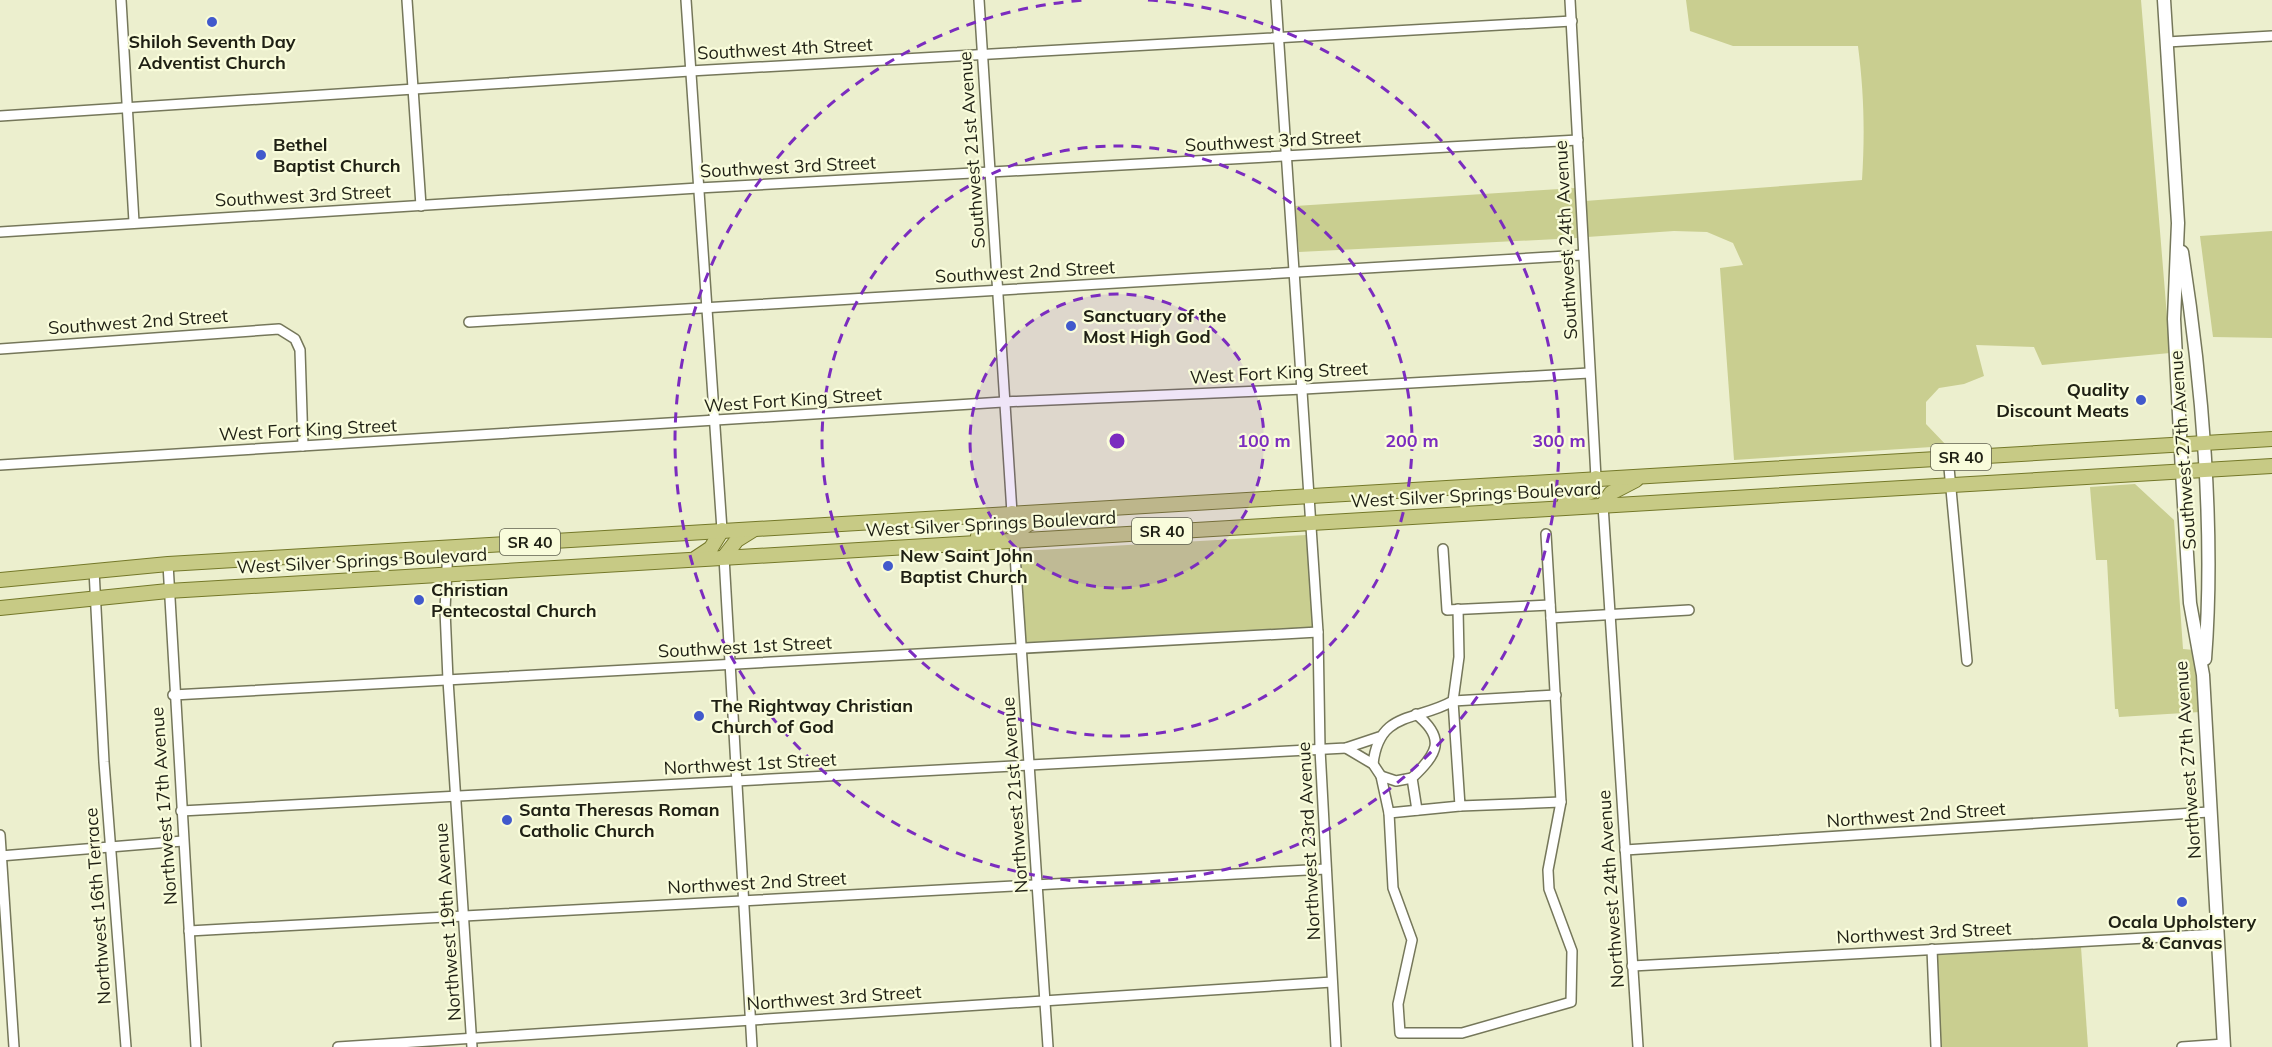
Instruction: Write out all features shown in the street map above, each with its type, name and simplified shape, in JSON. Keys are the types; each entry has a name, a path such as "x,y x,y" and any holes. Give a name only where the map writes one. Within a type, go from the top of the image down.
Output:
{"main road":[{"name":"Southwest 27th Avenue","path":"2164,0 2178,223 2192,318 2202,443 2209,600 2203,675"},
{"name":"Southwest 27th Avenue","path":"2178,223 2174,319 2181,472"},
{"name":"West Silver Springs Boulevard","path":"0,580 168,564 2272,439"},
{"name":"West Silver Springs Boulevard","path":"0,608 168,591 2272,466"},
{"name":"Northwest 27th Avenue","path":"2181,472 2190,603 2203,675 2224,1046"},
{"path":"1604,506 1611,493 1642,477"},
{"path":"1550,508 1591,492 1596,478"},
{"path":"1014,540 1020,528 1035,520 1126,515 1137,506"},
{"path":"917,546 922,539 987,535 1006,523 1012,513"},
{"path":"724,557 737,540 755,528"},
{"path":"694,559 711,548 722,530"}],"street":[{"path":"121,0 134,222"},
{"path":"407,0 421,206"},
{"path":"686,0 722,530"},
{"name":"Southwest 21st Avenue","path":"979,0 1003,402 1012,513"},
{"name":"Northwest 23rd Avenue","path":"1276,0 1304,389 1307,496 1318,632 1320,749 1336,1047"},
{"name":"Southwest 24th Avenue","path":"1570,0 1596,478"},
{"name":"Southwest 4th Street","path":"0,116 690,71 1572,21"},
{"path":"2167,42 2272,36"},
{"name":"Southwest 3rd Street","path":"0,232 698,188 1578,140"},
{"name":"Southwest 2nd Street","path":"470,322 1583,255"},
{"name":"Southwest 2nd Street","path":"0,349 279,329 295,339 300,350 303,446"},
{"name":"West Fort King Street","path":"0,465 714,422 1003,402 1304,389 1589,373"},
{"path":"1948,458 1967,661"},
{"path":"1604,506 1611,615"},
{"path":"1346,748 1373,764 1381,776 1389,813 1393,888 1412,940 1398,1004 1400,1033 1462,1033 1571,1002 1572,951 1549,889 1548,870 1561,802 1546,534"},
{"name":"Northwest 21st Avenue","path":"1014,540 1048,1047"},
{"name":"Northwest 19th Avenue","path":"448,547 445,610 448,680 472,1043"},
{"path":"1443,549 1447,610 1550,604"},
{"path":"724,557 752,1047"},
{"name":"Northwest 17th Avenue","path":"168,564 173,695 196,1047"},
{"name":"Northwest 16th Terrace","path":"94,570 104,762 126,1047"},
{"path":"1458,609 1459,657 1453,701 1460,806"},
{"path":"1551,618 1689,610"},
{"name":"Northwest 24th Avenue","path":"1611,615 1638,1047"},
{"name":"Southwest 1st Street","path":"173,695 1318,632"},
{"path":"1373,764 1379,737 1395,722 1416,714 1453,701 1556,695"},
{"path":"1381,776 1396,781 1412,778 1434,754 1436,742 1434,731 1416,714"},
{"name":"Northwest 1st Street","path":"181,811 1346,748 1379,737"},
{"path":"1412,778 1417,810"},
{"path":"1389,813 1460,806 1561,802"},
{"name":"Northwest 2nd Street","path":"1625,850 2209,812"},
{"path":"0,835 14,1047"},
{"path":"1,856 183,841"},
{"name":"Northwest 2nd Street","path":"189,931 1326,868"},
{"name":"Northwest 3rd Street","path":"1632,966 2218,934"},
{"path":"1932,950 1936,1047"},
{"name":"Northwest 3rd Street","path":"338,1047 472,1043 750,1020 1332,982"},
{"path":"2182,1047 2224,1046"}],"green space":[{"path":"1686,0 2141,0 2170,353 2042,365 2034,347 1976,345 1984,376 1964,384 1939,388 1926,402 1926,424 1947,446 1734,460 1720,268 1743,265 1733,243 1707,232 1674,231 1587,237 1585,201 1862,180 1863,113 1860,63 1858,46 1733,46 1690,31"},
{"path":"1575,188 1577,238 1299,252 1295,206"},
{"path":"2272,231 2272,338 2213,337 2200,236"},
{"path":"2135,484 2174,520 2183,649 2194,650 2200,712 2119,717 2118,709 2115,709 2107,560 2096,560 2090,487"},
{"path":"1306,535 1315,627 1026,643 1020,551"},
{"path":"2081,947 2088,1047 1941,1047 1937,955"}],"place":[{"name":"Shiloh Seventh Day Adventist Church","path":"212,22"},
{"name":"Bethel Baptist Church","path":"261,155"},
{"name":"Sanctuary of the Most High God","path":"1071,326"},
{"name":"Quality Discount Meats","path":"2141,400"},
{"name":"New Saint John Baptist Church","path":"888,566"},
{"name":"Christian Pentecostal Church","path":"419,600"},
{"name":"The Rightway Christian Church of God","path":"699,716"},
{"name":"Santa Theresas Roman Catholic Church","path":"507,820"},
{"name":"Ocala Upholstery & Canvas","path":"2182,902"}]}
